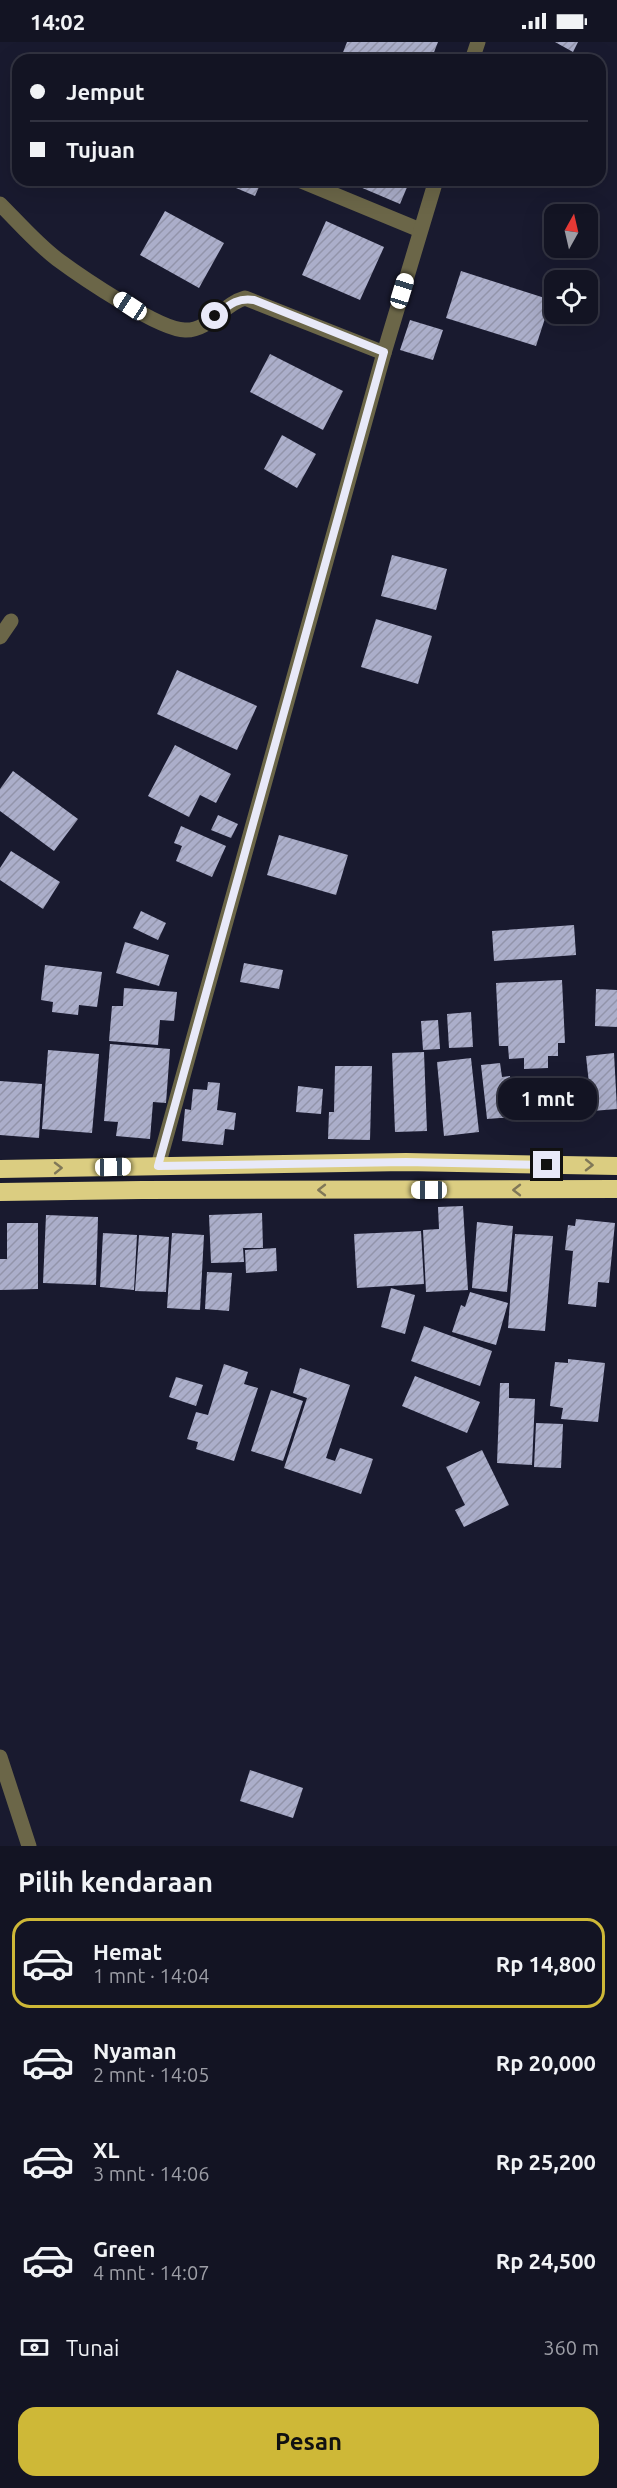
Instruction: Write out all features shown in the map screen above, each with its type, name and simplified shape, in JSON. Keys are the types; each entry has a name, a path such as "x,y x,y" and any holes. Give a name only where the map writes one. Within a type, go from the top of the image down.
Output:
{"highway":[{"path":"405,1190 406,1162"},
{"path":"0,1169 406,1162 617,1166"},
{"path":"0,1192 617,1189"}],"street":[{"path":"314,186 420,230"},
{"path":"158,1166 384,352 434,186"},
{"path":"0,204 56,258 149,318 171,328 186,330 202,327 236,300 245,298 384,352"},
{"path":"0,637 11,621"},
{"path":"0,1757 29,1846"}],"building":[{"path":"347,42 438,42 433,54 342,54"},
{"path":"555,42 578,42 573,52"},
{"path":"231,186 259,186 255,196"},
{"path":"360,186 408,186 400,204"},
{"path":"165,211 224,243 199,288 140,255"},
{"path":"326,221 384,247 360,300 302,275"},
{"path":"461,271 544,298 544,321 536,346 446,318"},
{"path":"410,320 443,330 433,360 400,350"},
{"path":"270,354 343,391 323,430 250,392"},
{"path":"282,435 316,454 297,488 264,469"},
{"path":"392,555 447,569 436,610 381,596"},
{"path":"376,619 432,636 418,684 361,667"},
{"path":"177,670 257,706 237,750 157,714"},
{"path":"175,745 231,774 216,803 200,795 189,817 148,796"},
{"path":"13,771 78,819 54,851 0,811 0,789"},
{"path":"218,815 238,824 231,838 211,830"},
{"path":"181,826 226,846 212,877 176,861 182,846 174,843"},
{"path":"279,835 348,855 336,895 267,875"},
{"path":"11,851 60,882 43,909 0,880 0,868"},
{"path":"141,911 166,923 158,940 133,928"},
{"path":"574,925 576,955 494,961 492,931"},
{"path":"125,942 169,955 159,986 116,973"},
{"path":"244,963 283,970 279,989 240,982"},
{"path":"45,965 102,972 97,1007 79,1005 78,1015 52,1012 53,1002 41,1000"},
{"path":"562,980 565,1043 558,1043 558,1056 548,1056 548,1068 524,1069 524,1058 509,1059 508,1046 499,1046 496,983"},
{"path":"124,988 177,992 174,1021 160,1020 158,1045 109,1041 112,1006 123,1006"},
{"path":"596,989 617,990 617,1027 595,1026"},
{"path":"471,1012 473,1047 449,1048 447,1014"},
{"path":"438,1020 440,1049 423,1050 421,1021"},
{"path":"110,1044 170,1049 166,1103 153,1102 150,1139 116,1136 118,1122 104,1121"},
{"path":"48,1050 99,1054 92,1133 42,1129"},
{"path":"424,1052 427,1131 395,1132 392,1053"},
{"path":"614,1053 617,1109 592,1111 586,1056"},
{"path":"471,1058 479,1132 444,1136 437,1062"},
{"path":"500,1063 502,1077 510,1076 514,1117 487,1119 481,1065"},
{"path":"335,1066 372,1066 370,1140 328,1139 329,1112 334,1112"},
{"path":"0,1081 42,1084 39,1138 0,1135"},
{"path":"208,1082 220,1083 217,1110 236,1113 234,1130 225,1129 223,1145 182,1141 185,1109 191,1110 193,1089 207,1090"},
{"path":"298,1086 323,1089 321,1114 296,1112"},
{"path":"463,1206 468,1290 426,1292 423,1230 439,1229 438,1207"},
{"path":"262,1213 263,1248 243,1248 244,1262 211,1263 209,1215"},
{"path":"46,1215 98,1217 96,1285 43,1283"},
{"path":"576,1219 615,1223 609,1283 598,1282 596,1307 568,1304 573,1251 565,1250 568,1225 575,1226"},
{"path":"477,1222 513,1226 507,1292 472,1288"},
{"path":"7,1223 38,1223 38,1289 0,1290 0,1259 7,1259"},
{"path":"421,1231 424,1284 357,1288 354,1234"},
{"path":"103,1233 137,1235 134,1290 100,1287"},
{"path":"172,1233 204,1235 200,1310 167,1308"},
{"path":"515,1234 553,1236 545,1331 508,1328"},
{"path":"139,1235 169,1237 166,1292 135,1291"},
{"path":"276,1248 277,1271 246,1273 245,1250"},
{"path":"207,1272 232,1273 229,1311 205,1309"},
{"path":"391,1288 415,1295 405,1334 381,1327"},
{"path":"470,1292 508,1303 496,1345 452,1332 461,1305 465,1307"},
{"path":"424,1326 492,1351 480,1386 411,1361"},
{"path":"568,1359 605,1363 598,1422 561,1419 563,1408 550,1406 555,1362 568,1363"},
{"path":"224,1364 248,1372 244,1384 258,1388 234,1461 196,1449 198,1442 187,1439 196,1412 208,1415"},
{"path":"300,1368 350,1385 326,1458 335,1461 340,1448 373,1459 361,1494 284,1468 307,1398 293,1393"},
{"path":"415,1376 480,1402 467,1433 402,1406"},
{"path":"176,1377 203,1385 196,1406 169,1397"},
{"path":"500,1383 509,1383 509,1398 535,1399 532,1465 497,1463"},
{"path":"271,1390 303,1401 283,1461 251,1451"},
{"path":"536,1423 563,1424 561,1468 534,1467"},
{"path":"482,1450 509,1505 464,1527 455,1510 465,1505 446,1467"},
{"path":"250,1770 303,1788 293,1818 240,1801"}],"route":[{"path":"215,316 236,300 245,298 384,352 158,1166 406,1162 547,1165"}]}
